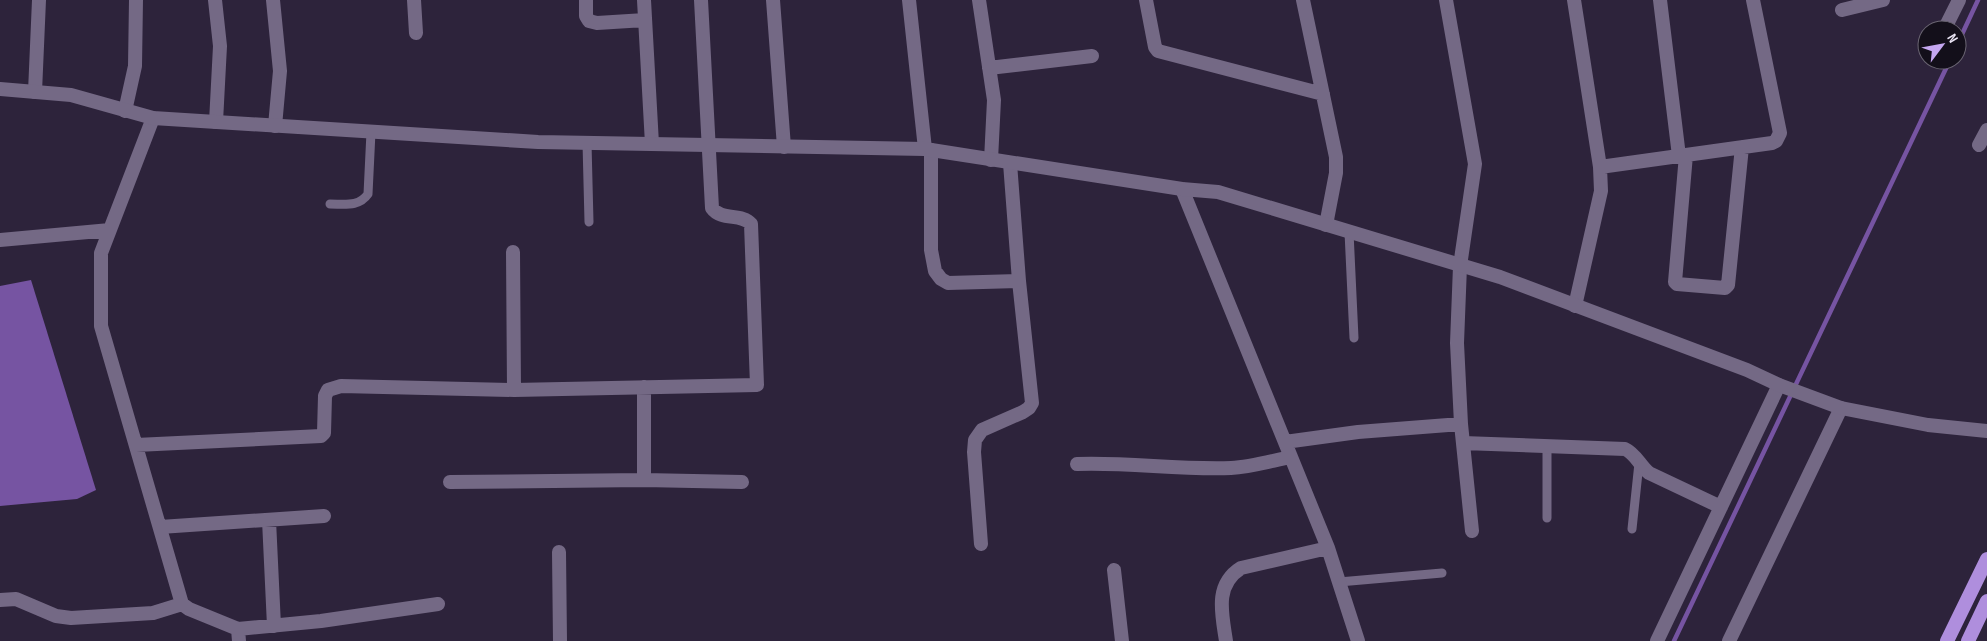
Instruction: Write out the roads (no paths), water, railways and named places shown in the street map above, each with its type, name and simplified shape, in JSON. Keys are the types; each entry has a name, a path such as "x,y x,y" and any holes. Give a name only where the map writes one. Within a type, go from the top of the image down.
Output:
{"highway":[{"path":"1947,641 1987,559"},
{"path":"1968,641 1986,602 1969,595"}],"street":[{"path":"35,92 39,0"},
{"path":"125,110 135,66 136,0"},
{"path":"215,0 220,46 216,122"},
{"path":"273,0 280,71 275,126"},
{"path":"414,0 416,33"},
{"path":"586,0 586,16 589,21 596,23 645,20"},
{"path":"644,0 652,144"},
{"path":"136,445 321,436 324,433 325,396 328,390 334,387 514,390 757,385 751,224 748,220 720,214 712,208 701,0"},
{"path":"773,0 784,147"},
{"path":"909,0 928,150 932,250 935,271 941,279 948,283 1019,281"},
{"path":"979,0 994,100 992,160"},
{"path":"1146,0 1155,48 1158,51 1323,94"},
{"path":"1303,0 1336,157 1336,174 1326,225"},
{"path":"1446,0 1475,164 1460,266 1457,343 1461,424 1472,531"},
{"path":"1574,0 1600,167 1601,191 1575,306"},
{"path":"1660,0 1683,155 1675,282 1678,284 1725,288 1728,285 1742,147"},
{"path":"1600,167 1776,141 1780,133 1752,0"},
{"path":"1842,10 1883,0"},
{"path":"1949,20 1959,0"},
{"path":"989,68 1092,56"},
{"path":"0,89 71,95 153,118 538,142 928,150 1182,189 1218,192 1500,277 1747,370 1782,386 1841,408 1928,425 1987,431"},
{"path":"153,118 101,253 101,326 182,604 238,635 274,626 438,604"},
{"path":"1979,145 1987,130"},
{"path":"981,544 974,452 975,440 982,430 1030,408 1032,403 1019,281 1010,163"},
{"path":"1182,189 1328,548 1358,641"},
{"path":"0,240 110,230"},
{"path":"512,252 514,390"},
{"path":"1657,641 1721,507 1782,386"},
{"path":"644,387 644,480"},
{"path":"1729,641 1841,408"},
{"path":"1285,442 1358,432 1461,424"},
{"path":"1463,443 1618,448 1631,452 1649,474 1721,507"},
{"path":"1077,464 1106,463 1186,468 1232,468 1258,465 1291,456"},
{"path":"450,482 644,480 742,482"},
{"path":"160,527 324,516"},
{"path":"269,520 274,626"},
{"path":"1226,641 1221,604 1223,589 1227,580 1234,572 1241,568 1328,548"},
{"path":"559,552 560,641"},
{"path":"1114,570 1122,641"},
{"path":"0,600 16,599 56,616 71,618 153,613 182,604"}],"lane":[{"path":"330,204 356,204 364,201 368,194 371,132"},
{"path":"586,143 588,222"},
{"path":"1349,232 1354,338"},
{"path":"1547,446 1547,518"},
{"path":"1632,529 1639,463"},
{"path":"1339,582 1442,573"}],"waterway":[{"path":"1967,24 1978,0"},
{"path":"1674,641 1945,70"}]}
